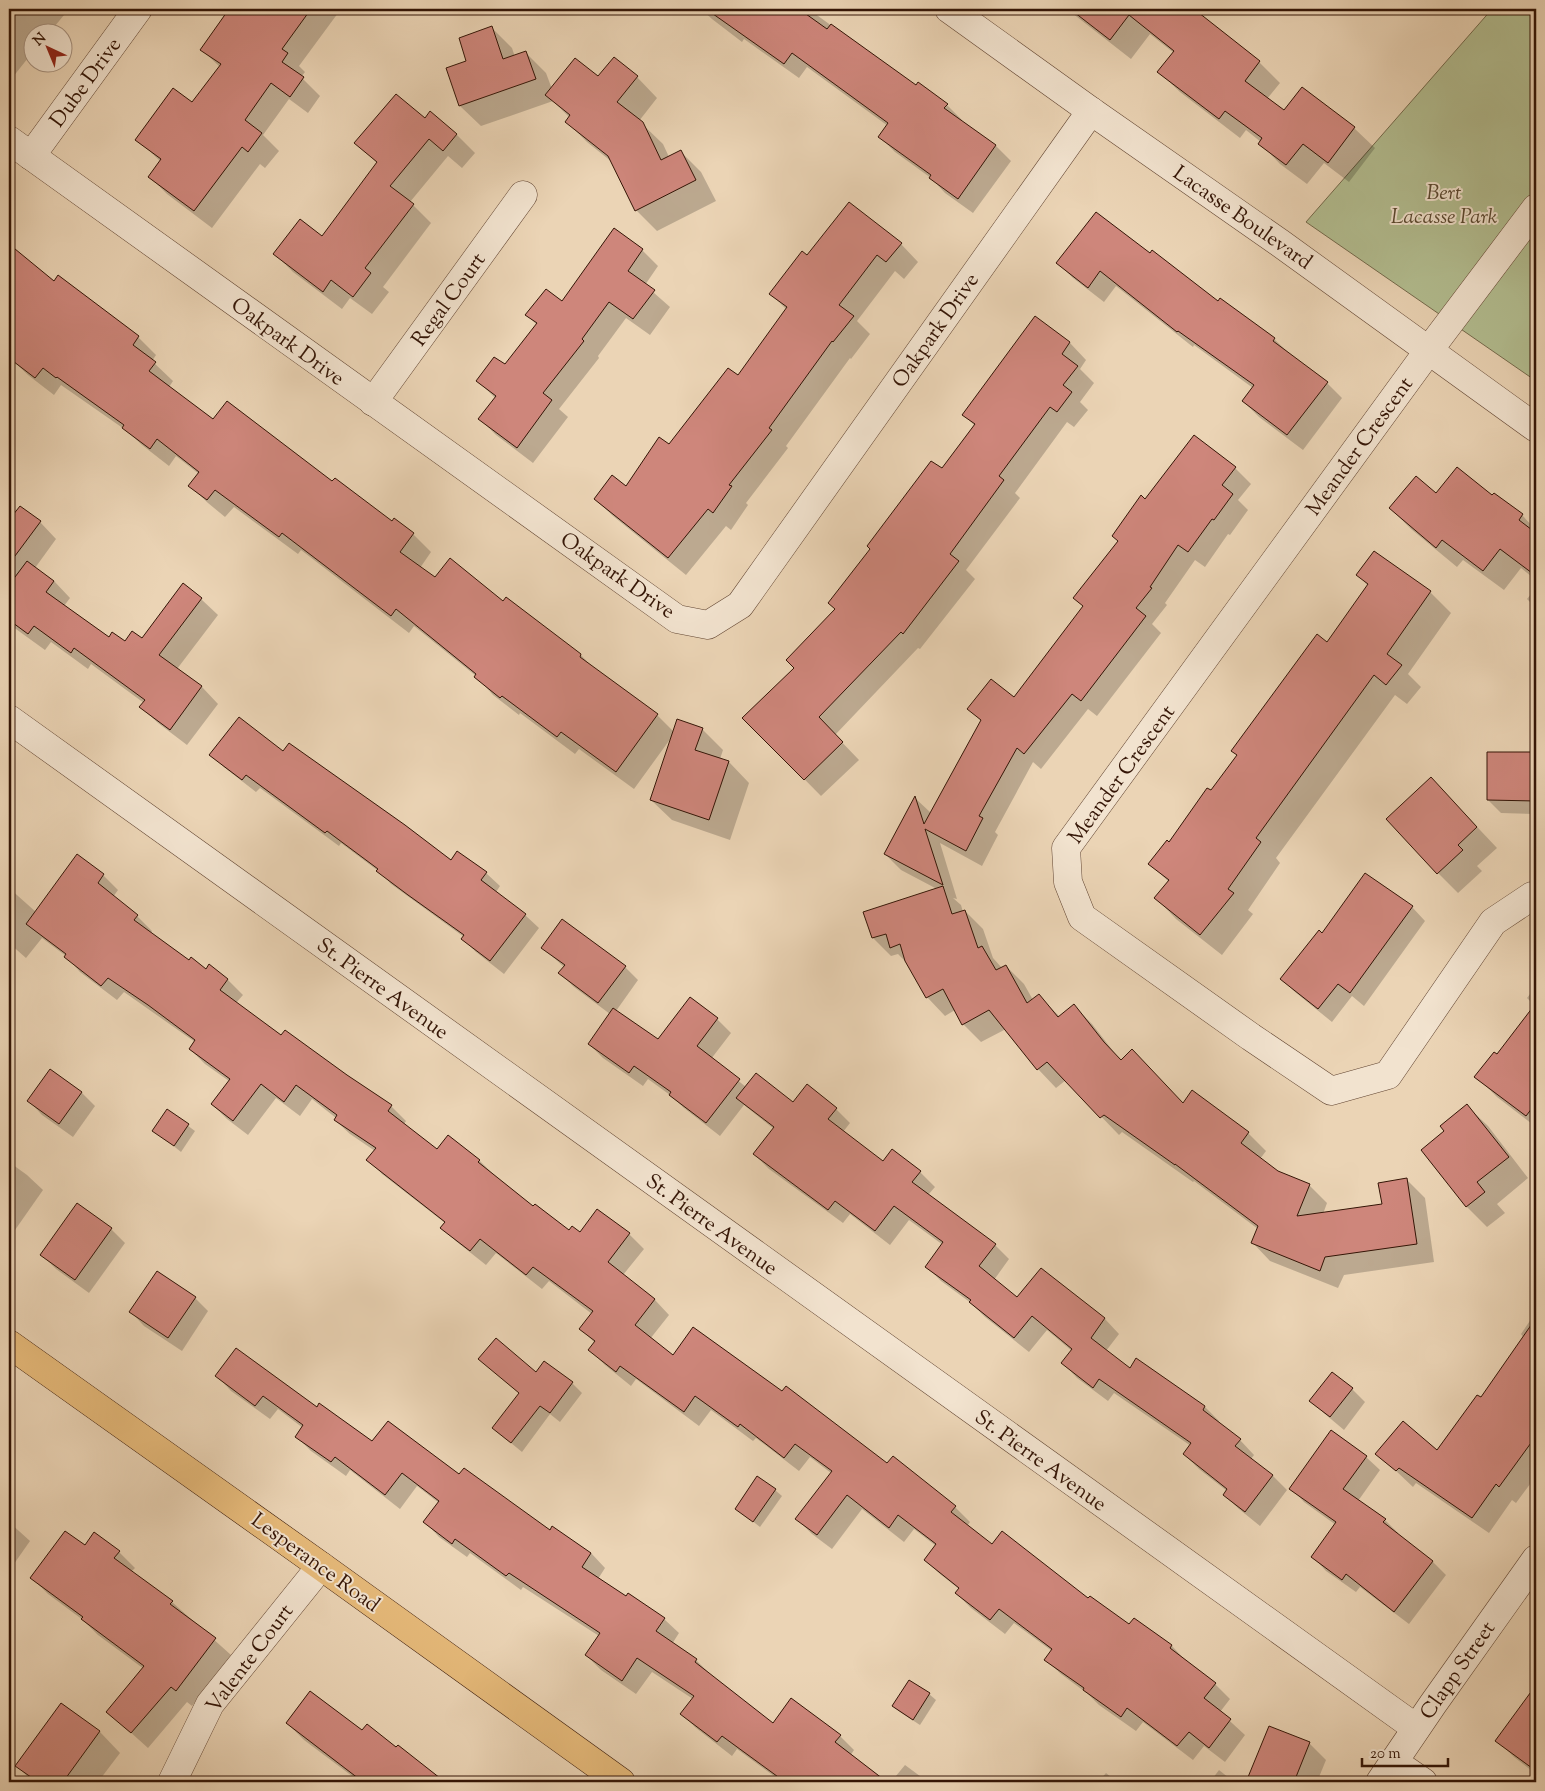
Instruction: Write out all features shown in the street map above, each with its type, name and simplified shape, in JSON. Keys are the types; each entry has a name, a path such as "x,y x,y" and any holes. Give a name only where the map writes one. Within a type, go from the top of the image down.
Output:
{"main road":[{"name":"Lesperance Road","path":"9,1344 621,1782"}],"street":[{"name":"Dube Drive","path":"31,156 138,9"},
{"name":"Lacasse Boulevard","path":"949,9 1280,243 1536,428"},
{"name":"Oakpark Drive","path":"9,140 677,619 708,625 740,605 1091,111"},
{"name":"Regal Court","path":"373,402 523,195"},
{"path":"1429,350 1536,208"},
{"name":"Meander Crescent","path":"1429,350 1066,848 1068,882 1082,917 1251,1037 1331,1091 1388,1075 1493,922 1532,896 1536,896"},
{"name":"St. Pierre Avenue","path":"9,719 1416,1728"},
{"name":"Clapp Street","path":"1387,1772 1536,1558"},
{"name":"Valente Court","path":"172,1782 210,1704 321,1566"},
{"path":"1387,1772 1423,1782"}],"green space":[{"name":"Bert Lacasse Park","path":"1492,9 1536,9 1536,381 1306,222"}],"building":[{"path":"229,9 311,9 282,49 288,53 282,62 304,77 290,97 271,83 245,120 262,133 248,152 242,147 194,211 148,177 161,159 135,140 173,88 192,102 221,64 200,50"},
{"path":"706,9 799,9 827,29 831,24 916,85 918,82 948,104 944,108 996,145 958,199 929,178 931,175 878,137 888,123 792,53 784,64"},
{"path":"1070,9 1194,9 1260,61 1245,81 1284,110 1302,87 1355,127 1328,163 1303,144 1286,165 1258,144 1262,138 1225,111 1219,119 1157,72 1174,51 1129,15 1110,40"},
{"path":"492,26 503,59 526,51 536,79 459,106 446,68 466,61 459,38"},
{"path":"614,57 638,76 617,102 643,122 661,160 681,150 696,180 635,211 608,156 565,122 570,115 545,95 575,58 598,76"},
{"path":"396,94 425,118 430,111 457,134 443,151 429,139 390,186 414,204 365,268 371,273 353,297 331,280 323,292 273,254 300,219 322,236 377,162 354,143"},
{"path":"849,202 902,243 886,262 877,255 839,305 854,316 832,341 769,428 772,430 729,485 732,486 713,513 708,509 668,558 594,499 612,475 626,486 659,437 669,444 728,368 738,375 787,307 769,294 802,251 807,255"},
{"path":"1096,212 1150,253 1152,250 1218,301 1220,298 1275,338 1273,341 1328,382 1287,435 1242,401 1254,385 1177,332 1100,271 1088,288 1056,263"},
{"path":"614,228 643,249 628,271 655,290 633,319 609,302 582,339 584,341 543,393 552,400 517,448 478,419 496,396 476,381 494,357 505,364 537,323 525,315 546,289 562,301"},
{"path":"9,244 54,281 58,275 139,336 133,345 156,362 149,371 213,419 227,401 332,481 335,478 392,521 394,518 414,533 400,552 435,577 450,558 503,601 506,597 581,654 580,657 658,714 616,772 561,732 557,737 502,696 500,698 474,677 476,674 396,609 391,616 282,533 279,537 215,490 207,500 188,486 199,472 157,439 150,449 122,428 124,425 57,377 43,368 35,378 9,358"},
{"path":"1035,316 1070,342 1062,354 1078,366 1063,385 1072,392 1057,412 1050,407 999,476 1004,480 950,554 959,561 903,634 901,632 819,717 843,742 804,780 742,718 794,668 786,660 835,609 828,603 870,549 867,546 931,461 942,468 975,424 962,415"},
{"path":"1194,435 1236,467 1222,485 1233,494 1188,552 1178,545 1150,587 1152,588 1136,608 1146,616 1081,701 1072,694 1024,754 1017,748 979,816 983,818 966,851 925,829 943,885 884,854 915,796 924,824 981,720 967,709 991,679 1014,697 1083,606 1073,598 1118,541 1112,536 1141,495 1145,499"},
{"path":"1457,467 1492,495 1494,493 1523,514 1519,520 1536,533 1536,576 1500,549 1483,571 1442,540 1436,548 1389,508 1416,476 1436,493"},
{"path":"20,506 41,521 9,564 9,520"},
{"path":"1374,551 1431,591 1387,654 1402,665 1386,685 1374,675 1256,838 1261,842 1228,889 1234,893 1200,935 1154,898 1169,880 1148,864 1167,840 1169,842 1207,788 1211,790 1237,755 1231,751 1317,634 1327,642 1368,584 1356,575"},
{"path":"27,561 54,581 46,592 109,637 112,632 125,641 132,631 142,638 183,583 202,598 159,655 202,686 170,730 139,707 145,700 74,648 71,653 34,626 28,634 9,620 9,585"},
{"path":"239,717 283,751 289,743 451,860 457,851 487,872 481,880 526,914 490,961 461,939 464,935 376,871 378,869 327,831 325,833 246,775 242,780 209,755"},
{"path":"677,719 703,728 695,750 729,761 709,820 650,800"},
{"path":"1487,752 1536,752 1536,801 1487,800"},
{"path":"1431,777 1477,827 1458,845 1463,850 1437,874 1386,819"},
{"path":"77,854 104,874 98,883 138,915 134,920 189,960 191,957 206,969 209,964 228,979 220,990 281,1035 285,1030 392,1105 388,1111 437,1149 448,1135 533,1206 535,1204 569,1230 572,1226 580,1232 597,1209 630,1233 608,1262 655,1299 635,1325 673,1355 693,1327 782,1391 786,1386 887,1463 893,1456 956,1506 951,1512 992,1544 1002,1531 1088,1598 1090,1596 1129,1624 1134,1618 1172,1645 1170,1648 1216,1683 1204,1698 1231,1719 1209,1748 1189,1732 1177,1746 1127,1708 1121,1717 1083,1690 1084,1688 1044,1660 1052,1649 999,1609 990,1620 955,1593 959,1588 924,1560 936,1544 898,1515 889,1528 847,1495 817,1535 795,1519 832,1471 795,1444 784,1458 740,1424 738,1427 695,1396 684,1412 620,1366 616,1372 588,1350 595,1341 579,1329 593,1311 533,1267 526,1275 480,1239 470,1251 440,1228 445,1222 366,1160 376,1148 334,1120 337,1115 296,1085 284,1102 261,1084 233,1121 211,1104 230,1079 189,1049 195,1040 108,978 101,986 64,957 66,954 26,924"},
{"path":"1365,873 1413,906 1350,993 1338,984 1318,1009 1280,979 1319,930 1322,933"},
{"path":"943,886 952,914 965,910 978,948 982,946 996,970 1006,965 1027,1003 1039,994 1058,1017 1074,1004 1121,1060 1132,1049 1183,1103 1192,1090 1249,1132 1241,1143 1278,1171 1310,1184 1297,1216 1382,1204 1378,1183 1407,1178 1417,1244 1325,1257 1320,1271 1251,1243 1258,1226 1175,1164 1104,1115 1100,1118 1047,1062 1037,1070 989,1010 962,1025 943,989 926,998 905,961 900,944 890,948 886,934 872,938 863,912"},
{"path":"562,919 626,966 598,1003 558,973 565,965 541,948"},
{"path":"690,997 718,1018 697,1046 740,1079 706,1123 669,1095 671,1092 634,1066 629,1073 588,1044 613,1008 658,1039"},
{"path":"1536,1003 1536,1103 1526,1116 1474,1077 1494,1052 1497,1054"},
{"path":"50,1069 82,1092 59,1124 27,1101"},
{"path":"756,1073 793,1102 807,1084 837,1108 828,1119 883,1161 892,1149 921,1171 912,1182 996,1244 979,1266 1017,1297 1041,1268 1105,1318 1091,1338 1130,1368 1136,1358 1205,1406 1203,1410 1241,1439 1235,1446 1273,1475 1245,1512 1223,1495 1227,1489 1183,1454 1191,1443 1099,1379 1093,1388 1061,1363 1072,1349 1032,1316 1014,1338 969,1302 971,1300 925,1267 943,1242 894,1206 875,1231 835,1201 828,1210 753,1154 774,1127 736,1098"},
{"path":"1467,1104 1509,1157 1477,1182 1485,1192 1466,1207 1421,1150 1444,1131 1440,1126"},
{"path":"167,1109 189,1124 174,1146 152,1131"},
{"path":"77,1203 112,1228 75,1280 40,1255"},
{"path":"157,1271 196,1297 168,1338 129,1312"},
{"path":"1536,1318 1536,1436 1499,1487 1496,1484 1472,1518 1399,1468 1396,1471 1375,1454 1403,1421 1437,1450 1477,1395 1481,1397"},
{"path":"496,1338 536,1372 544,1361 573,1382 550,1413 540,1406 511,1443 492,1428 519,1393 478,1359"},
{"path":"236,1348 317,1407 319,1403 372,1441 388,1421 459,1474 464,1468 550,1530 552,1526 591,1553 582,1567 626,1596 628,1593 665,1618 656,1631 697,1659 695,1662 773,1723 791,1698 841,1735 835,1742 887,1782 785,1782 722,1736 717,1742 680,1714 694,1696 637,1658 622,1681 585,1655 600,1633 509,1573 506,1576 455,1539 452,1544 423,1522 439,1501 402,1473 385,1495 335,1457 331,1462 295,1437 303,1425 263,1396 255,1406 215,1376"},
{"path":"1332,1372 1353,1388 1330,1417 1309,1401"},
{"path":"1331,1430 1367,1456 1343,1489 1386,1519 1383,1522 1433,1561 1394,1612 1346,1574 1342,1580 1311,1557 1336,1522 1289,1489"},
{"path":"757,1476 776,1489 753,1522 735,1509"},
{"path":"65,1531 85,1545 94,1532 120,1551 114,1558 173,1601 170,1604 216,1638 176,1691 171,1687 131,1733 106,1712 144,1666 81,1619 83,1617 30,1578"},
{"path":"909,1680 930,1693 913,1720 892,1706"},
{"path":"1536,1685 1536,1771 1495,1741"},
{"path":"310,1691 362,1730 367,1724 396,1747 398,1745 445,1782 363,1782 286,1723"},
{"path":"61,1703 100,1731 63,1782 38,1782 15,1766"},
{"path":"1269,1726 1310,1742 1294,1782 1246,1782"}]}
